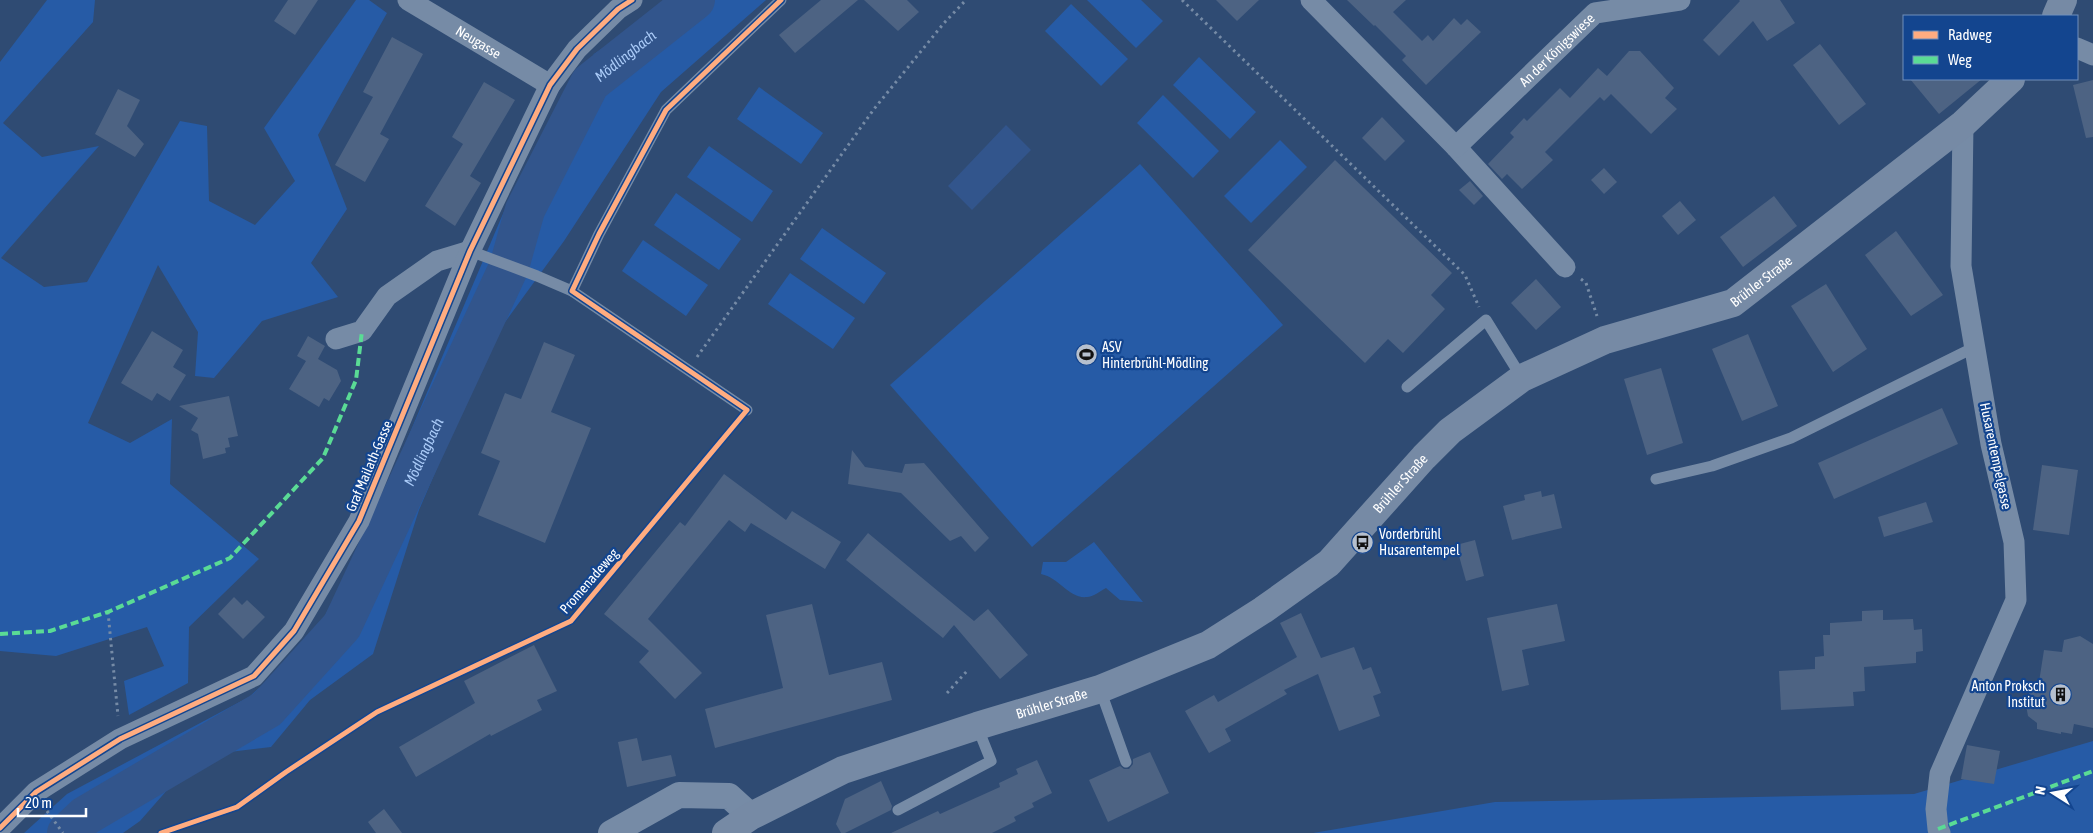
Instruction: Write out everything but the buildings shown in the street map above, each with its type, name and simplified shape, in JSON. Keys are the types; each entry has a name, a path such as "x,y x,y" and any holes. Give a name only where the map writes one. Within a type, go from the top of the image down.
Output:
{"main road":[{"path":"2056,15 2062,0"},
{"name":"Brühler Straße","path":"726,833 751,816 843,770 977,726 1100,690 1208,645 1263,610 1329,563 1424,457 1450,431 1522,378 1605,340 1733,303 1963,124 2010,80"}],"street":[{"name":"Neugasse","path":"408,0 550,85"},
{"name":"Graf Mailath-Gasse","path":"0,828 36,792 120,739 254,676 294,632 358,521 550,85 577,49 618,9 632,0"},
{"path":"1311,0 1456,147 1565,266"},
{"name":"An der Königswiese","path":"1456,147 1595,13 1680,0"},
{"path":"2078,48 2093,55"},
{"name":"Husarentempelgasse","path":"1940,833 1936,809 1940,774 2016,600 2014,542 1992,444 1961,266 1963,124"},
{"path":"336,339 362,331 388,296 437,262 476,253"},
{"path":"611,833 679,795 729,796 751,816"}],"lane":[{"path":"572,291 598,234 666,110 781,0"},
{"path":"476,253 572,291 747,410"},
{"path":"1407,387 1486,320 1522,378"},
{"path":"1656,478 1712,466 1791,438 1975,347"},
{"path":"1100,690 1126,762"},
{"path":"898,810 991,761 977,726"}],"path":[{"path":"688,370 874,109 944,23 966,0"},
{"path":"1182,0 1465,275 1486,320"},
{"path":"1565,266 1586,283 1598,317"},
{"path":"108,612 120,739"},
{"path":"947,693 967,671"},
{"path":"47,811 63,833"}],"shaded area":[{"path":"47,0 95,0 93,22 3,123 42,157 99,146 1,258 44,287 87,282 180,121 207,126 209,201 255,225 295,181 264,128 356,0 369,0 387,13 318,135 347,209 311,263 338,297 262,321 214,378 195,376 198,332 158,265 88,423 130,443 172,419 170,484 259,559 189,627 188,683 129,715 124,681 164,666 147,627 56,656 0,651 0,62"},
{"path":"675,0 766,0 661,92 564,241 492,340 419,510 373,654 310,700 271,747 197,756 140,821 123,833 24,833 67,794 249,697 311,642 363,543 511,195 594,54"},
{"path":"1087,0 1141,0 1163,21 1136,48"},
{"path":"1071,4 1128,59 1101,86 1045,31"},
{"path":"1199,57 1256,112 1230,139 1173,85"},
{"path":"759,87 823,133 801,164 737,119"},
{"path":"1163,95 1219,151 1193,178 1137,123"},
{"path":"1006,125 1031,150 972,210 948,186"},
{"path":"1280,140 1307,167 1251,223 1224,196"},
{"path":"709,146 773,191 752,222 687,177"},
{"name":"ASV Hinterbrühl-Mödling","path":"1140,164 1283,325 1032,547 890,385"},
{"path":"676,193 741,239 719,270 654,225"},
{"path":"822,228 886,273 864,304 800,259"},
{"path":"643,240 708,285 686,316 622,271"},
{"path":"790,273 855,318 833,349 768,304"},
{"path":"1094,542 1143,602 1120,600 1106,588 1092,596 1081,597 1070,592 1048,576 1041,574 1043,562 1066,562"},
{"path":"2093,741 2093,833 1313,833 1495,802 1914,794"}],"waterway":[{"name":"Mödlingbach","path":"67,833 85,816 267,709 342,626 509,267 525,210 590,83 695,0"}],"marked path":[{"path":"0,634 50,631 108,612 230,558 323,458 356,380 362,331"},
{"path":"1938,829 2093,771"}],"cycle path":[{"path":"0,828 36,792 120,739 254,676 294,631 359,521 470,251 550,85 577,49 618,9 632,0"},
{"name":"Promenadeweg","path":"161,833 237,807 377,712 571,621 747,410 572,291 599,234 666,110 781,0"}],"place":[{"name":"ASV Hinterbrühl-Mödling","path":"1086,355"},
{"name":"Vorderbrühl Husarentempel","path":"1363,542"},
{"name":"Anton Proksch Institut","path":"2061,694"}]}
